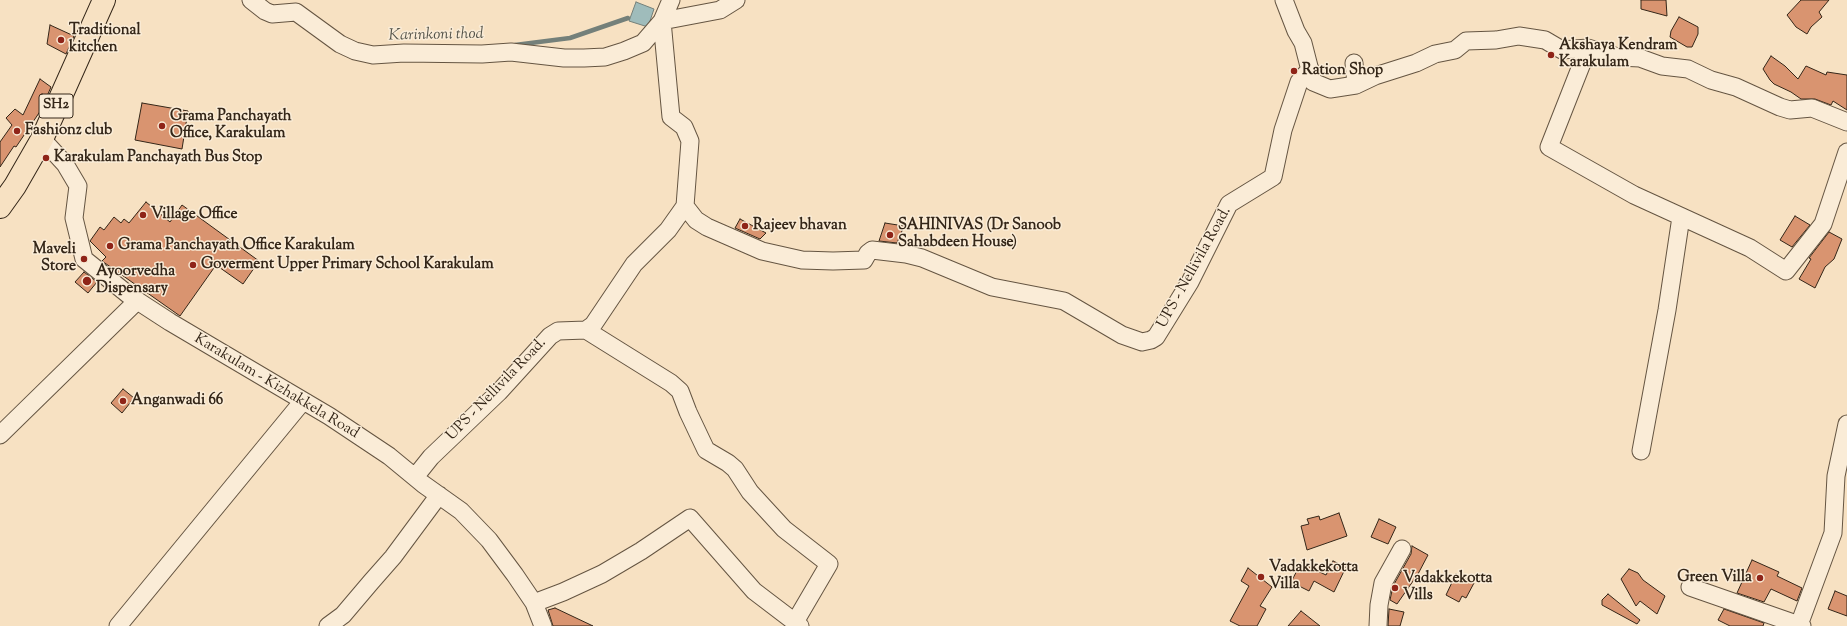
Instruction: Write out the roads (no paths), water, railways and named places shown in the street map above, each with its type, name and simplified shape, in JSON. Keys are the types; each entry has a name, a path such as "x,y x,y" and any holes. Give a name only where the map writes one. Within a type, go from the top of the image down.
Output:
{"main road":[{"name":"SH2","path":"0,207 15,186 42,139 104,0"}],"street":[{"path":"251,0 265,11 272,14 296,12 340,44 355,52 373,55 404,53 482,54 511,52 564,58 605,56 624,52 642,43 662,22 671,0"},
{"path":"662,22 720,10 736,0"},
{"path":"1284,0 1296,31 1303,43 1313,82 1330,89 1356,85 1375,76 1416,63 1435,54 1455,50 1466,41 1496,40 1519,36 1545,40 1562,50 1588,48 1618,57 1640,58 1662,66 1688,69 1711,80 1736,87 1780,107 1790,110 1812,108 1847,122"},
{"path":"534,602 563,592 602,574 641,551 690,518 754,591 798,624 829,564 784,529 750,492 735,470 728,463 706,450 680,391 671,383 586,330 601,316 609,300 634,264 668,230 685,206 690,141 684,127 671,117 662,22"},
{"path":"1588,48 1550,147 1634,195 1750,248 1786,272 1822,224 1847,152"},
{"path":"1354,63 1356,85"},
{"name":"UPS - Nellivila Road.","path":"685,206 696,220 707,227 762,251 802,260 833,261 864,260 868,253 872,250 906,254 922,258 992,287 1064,300 1122,335 1142,342 1156,337 1172,314 1190,282 1229,204 1273,177 1283,130 1299,82 1310,69"},
{"name":"Karakulam - Kizhakkela Road","path":"42,139 65,164 78,186 74,218 84,259 137,301 220,353 303,401 389,456 461,511 489,540 534,602 543,626"},
{"path":"1641,451 1667,310 1681,217"},
{"path":"0,435 137,301"},
{"name":"UPS - Nellivila Road.","path":"415,477 431,457 499,392 550,336 558,330 586,330"},
{"path":"118,626 303,401"},
{"path":"1690,587 1801,625 1833,533 1836,476 1847,424"},
{"path":"328,626 343,615 380,572 439,495"},
{"path":"1378,626 1379,605 1383,583 1402,549"}],"water":[{"path":"636,2 654,9 648,27 629,21"}],"waterway":[{"name":"Karinkoni thod","path":"515,45 570,38 628,18"}],"place":[{"name":"Traditional kitchen","path":"61,40"},
{"name":"Akshaya Kendram Karakulam","path":"1551,55"},
{"name":"Ration Shop","path":"1294,71"},
{"name":"Grama Panchayath Office, Karakulam","path":"162,126"},
{"name":"Fashionz club","path":"17,131"},
{"name":"Karakulam Panchayath Bus Stop","path":"46,158"},
{"name":"Village Office","path":"143,215"},
{"name":"Rajeev bhavan","path":"745,226"},
{"name":"SAHINIVAS (Dr Sanoob Sahabdeen House)","path":"890,235"},
{"name":"Grama Panchayath Office Karakulam","path":"110,246"},
{"name":"Maveli Store","path":"84,259"},
{"name":"Goverment Upper Primary School Karakulam","path":"193,265"},
{"name":"Ayoorvedha Dispensary","path":"87,281"},
{"name":"Anganwadi 66","path":"123,401"},
{"name":"Vadakkekotta Villa","path":"1261,577"},
{"name":"Green Villa","path":"1760,578"},
{"name":"Vadakkekotta Vills","path":"1395,588"}]}
